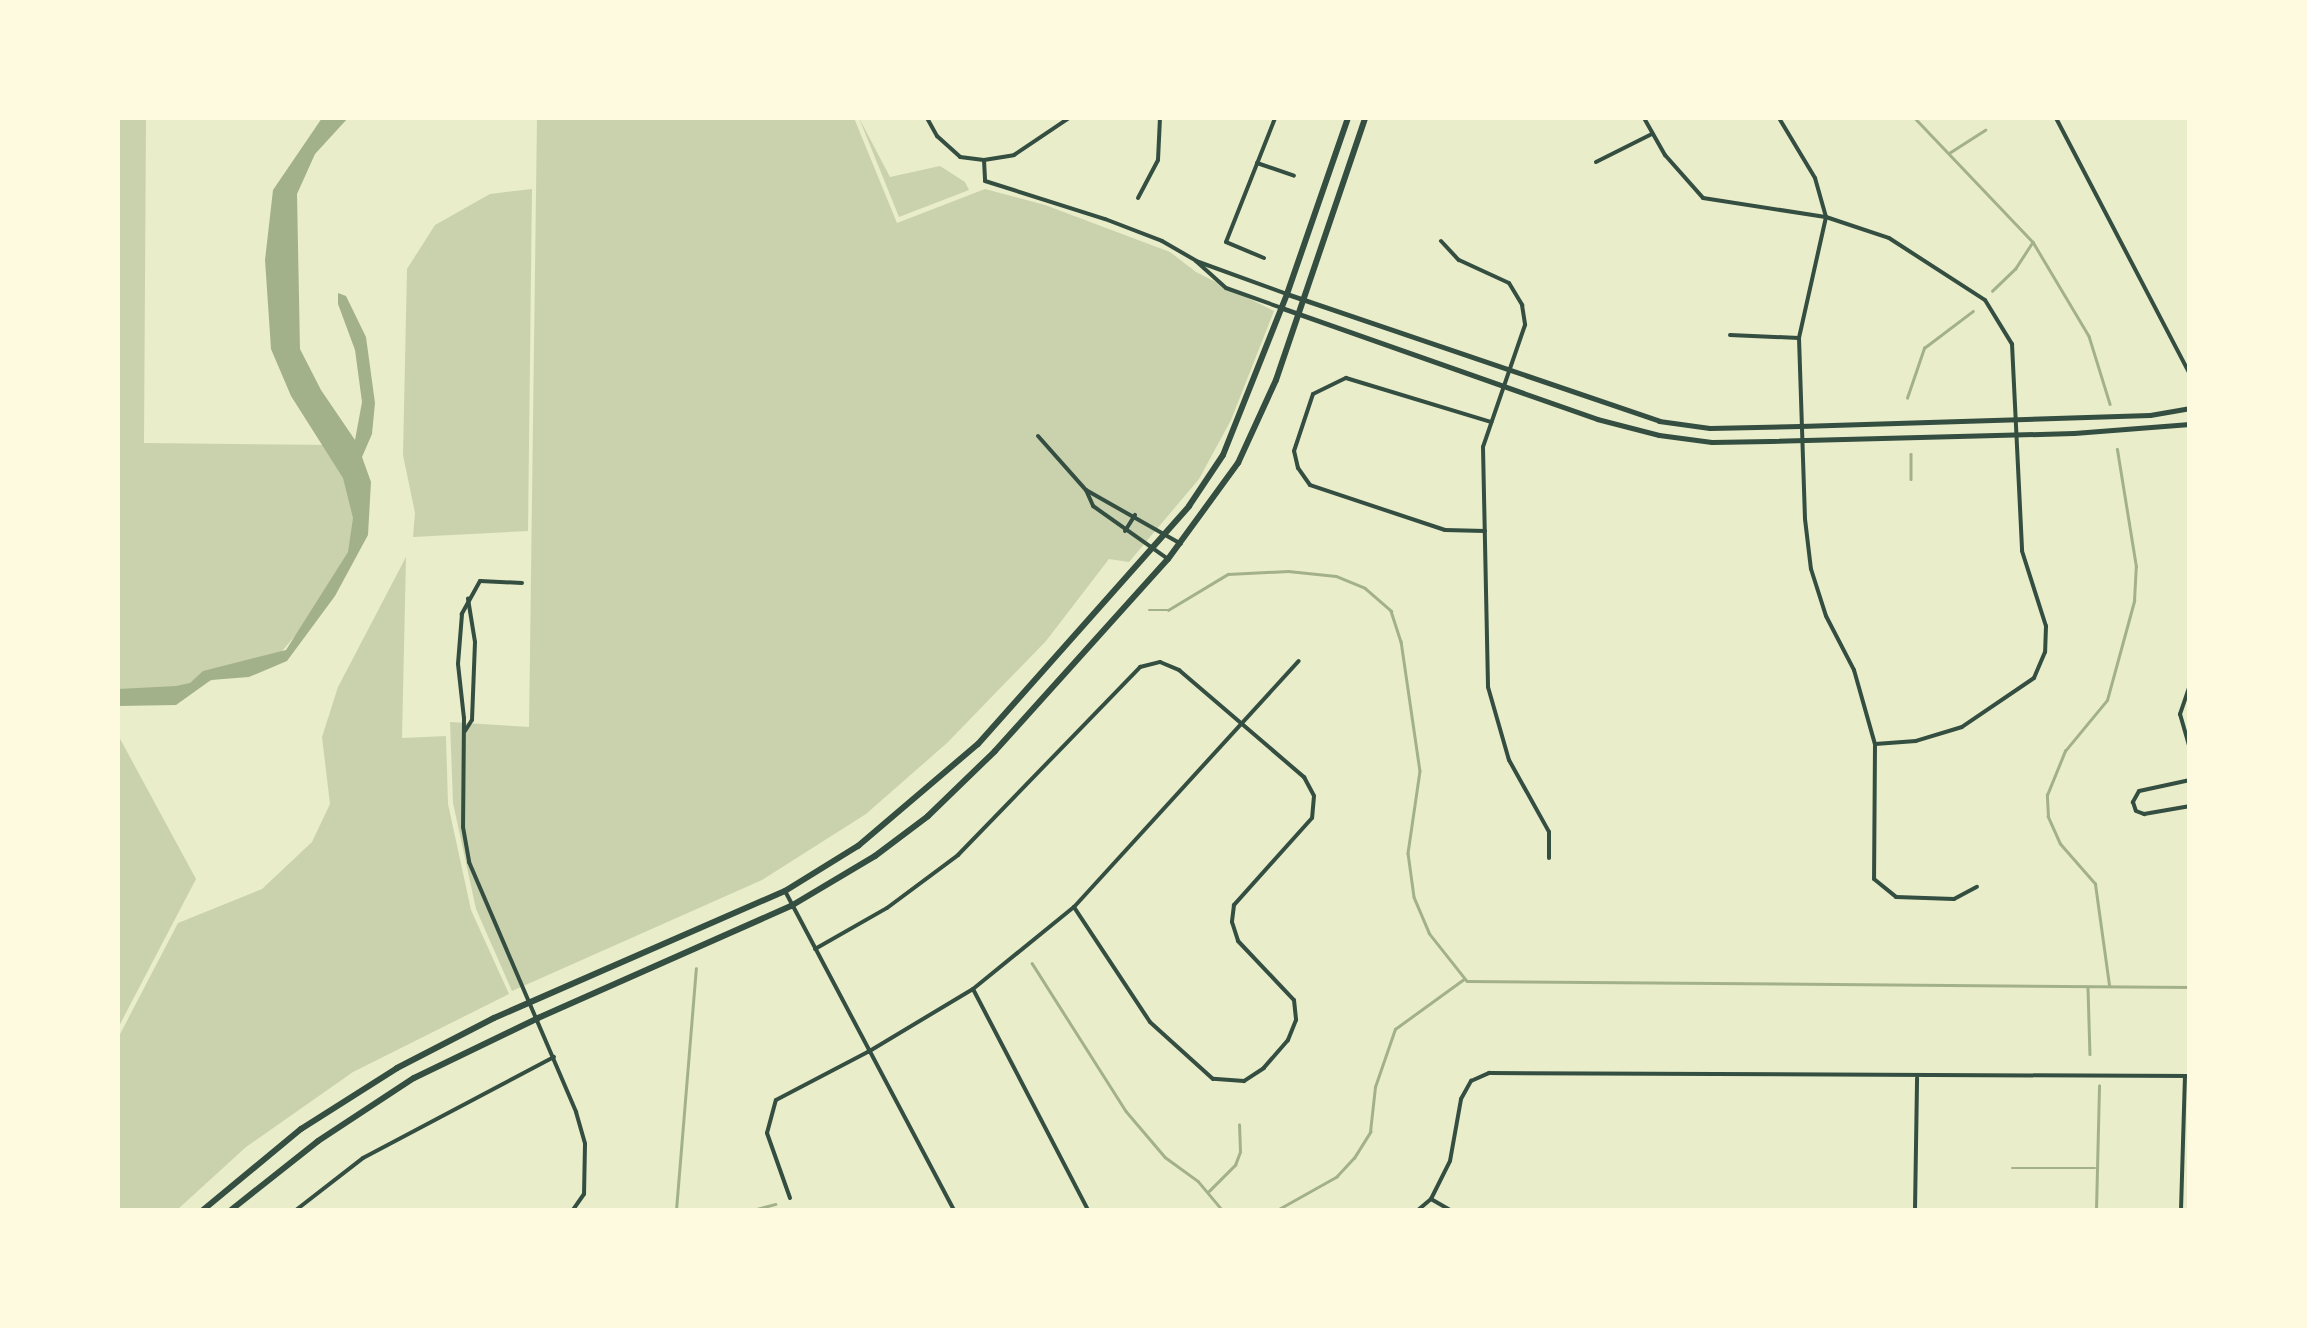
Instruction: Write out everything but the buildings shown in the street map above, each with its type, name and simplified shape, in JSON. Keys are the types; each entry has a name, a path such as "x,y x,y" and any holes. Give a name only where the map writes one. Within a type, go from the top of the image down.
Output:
{"main road":[{"path":"203,1210 301,1130 397,1068 531,1002 785,892 858,846 978,744 1165,534 1224,454 1288,294 1348,118"},
{"path":"230,1210 318,1140 414,1078 538,1018 791,906 875,856 928,816 994,751 1168,559 1238,463 1261,417 1304,301 1365,118"}],"street":[{"path":"927,118 937,136 960,157 984,160 1014,155 1070,118"},
{"path":"1138,198 1158,160 1160,118"},
{"path":"1264,258 1226,242 1275,118"},
{"path":"1644,118 1682,178 1703,198 1826,216 1889,238 1986,300 2012,344 2022,551 2046,626 2044,652 2034,678 1962,727 1916,741 1874,744"},
{"path":"1779,118 1816,178 1826,216 1799,338 1800,440 1812,568 1826,616 1854,670 1874,744 1874,879 1896,897 1954,899 1978,887"},
{"path":"2056,118 2190,374"},
{"path":"1596,162 1652,134"},
{"path":"984,160 984,181 1162,241 1196,262 1226,288 1504,386 1660,436 1712,442 2016,435 2190,424"},
{"path":"1257,163 1294,176"},
{"path":"1441,240 1460,260 1508,283 1522,306 1525,325 1484,447 1488,688 1509,760 1548,832 1548,858"},
{"path":"1196,262 1659,421 1710,428 2016,421 2150,415 2190,408"},
{"path":"1730,335 1799,338"},
{"path":"1485,531 1444,530 1310,485 1298,468 1294,451 1313,394 1346,378 1490,422"},
{"path":"1038,436 1086,490 1092,506 1168,559"},
{"path":"1086,490 1181,544"},
{"path":"1124,531 1135,515"},
{"path":"522,582 480,581 462,614 464,827 470,862 554,1057 585,1144 584,1194 573,1210"},
{"path":"462,735 472,720 475,656 468,599"},
{"path":"460,655 475,656"},
{"path":"815,949 887,908 958,855 1140,667 1160,662 1179,670 1304,777 1314,796 1312,818 1234,905 1232,922 1238,941 1294,1000 1296,1020 1288,1040 1264,1068 1244,1081 1213,1079 1150,1022 1074,907"},
{"path":"790,1198 767,1132 776,1100 868,1052 973,989 1074,907 1298,662"},
{"path":"2190,686 2180,714 2190,750"},
{"path":"2190,780 2139,790 2133,804 2144,814 2190,806"},
{"path":"785,892 954,1210"},
{"path":"973,989 1088,1210"},
{"path":"296,1210 363,1158 554,1057"},
{"path":"1418,1210 1430,1199 1450,1162 1461,1099 1470,1080 1490,1073 1917,1078 2187,1076 2181,1210"},
{"path":"1915,1210 1917,1078"},
{"path":"1430,1199 1450,1210"}],"shaded area":[{"path":"118,118 146,118 144,443 338,445 358,539 310,618 272,663 171,692 118,699"},
{"path":"322,118 348,118 315,154 297,194 300,349 321,390 355,440 362,402 355,350 338,304 338,293 346,296 366,337 375,403 372,434 362,457 371,482 368,535 335,596 287,661 249,677 211,680 176,705 118,706 118,689 190,683 203,671 286,650 348,552 353,518 343,478 291,396 271,349 265,260 273,190"},
{"path":"537,118 854,118 897,223 985,189 1045,205 1170,252 1196,272 1274,311 1231,420 1199,479 1129,562 1109,559 1046,641 947,743 866,814 762,880 512,991 476,909 453,803 450,722 529,727"},
{"path":"859,118 890,177 940,166 965,182 969,190 899,217"},
{"path":"532,189 528,531 413,537 415,513 403,455 407,269 435,225 490,194"},
{"path":"406,557 402,738 446,736 448,804 471,910 509,994 353,1072 246,1147 177,1210 118,1210 118,1038 178,923 262,889 312,842 330,804 322,737 338,687"},
{"path":"118,735 196,879 118,1028"}],"waterway":[{"path":"1915,118 2033,242 2089,336 2110,404"},
{"path":"1949,153 1985,130"},
{"path":"1992,291 2015,269 2032,243"},
{"path":"1907,398 1924,348 1973,311"},
{"path":"2109,985 2095,884 2060,844 2048,817 2047,795 2065,751 2107,700 2134,601 2136,567 2117,450"},
{"path":"1911,454 1911,479"},
{"path":"1149,610 1168,610 1228,574 1288,571 1336,576 1365,588 1391,611 1401,641 1420,771 1408,853 1414,897 1429,933 1467,981 2190,987"},
{"path":"1032,963 1126,1111 1165,1157 1198,1181 1222,1210"},
{"path":"676,1210 696,969"},
{"path":"1277,1210 1336,1177 1354,1158 1370,1132 1375,1087 1395,1029 1464,979"},
{"path":"2088,988 2090,1054"},
{"path":"2096,1210 2099,1086"},
{"path":"1209,1191 1235,1165 1240,1152 1239,1125"},
{"path":"2012,1168 2095,1168"},
{"path":"753,1210 775,1204"}]}
